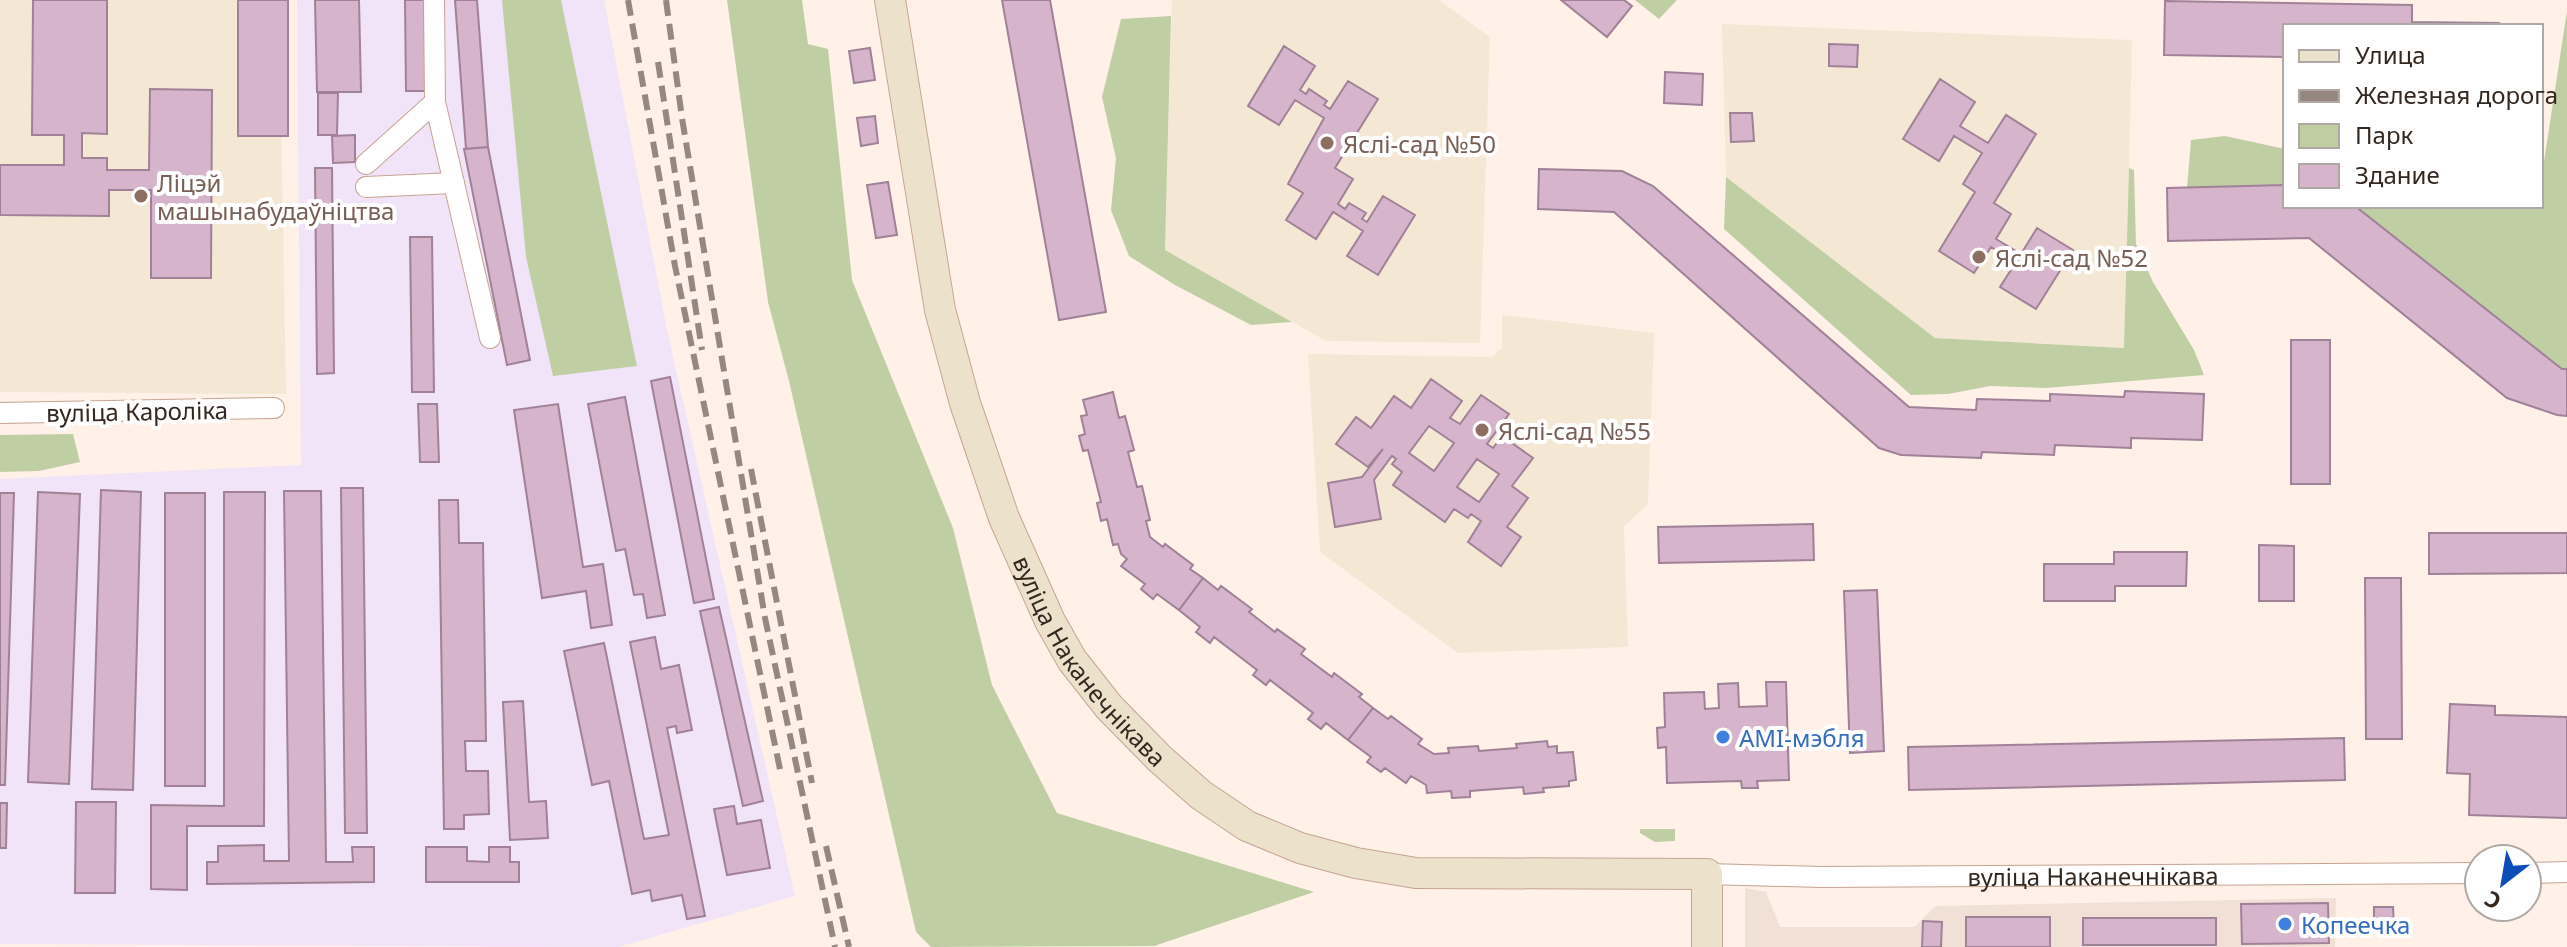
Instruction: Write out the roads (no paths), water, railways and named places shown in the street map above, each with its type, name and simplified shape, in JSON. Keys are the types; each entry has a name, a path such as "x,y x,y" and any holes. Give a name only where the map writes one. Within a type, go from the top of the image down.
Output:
{"main road":[{"name":"вуліца Наканечнікава","path":"890,0 940,310 965,403 1004,518 1050,621 1072,660 1109,707 1201,795 1247,826 1300,848 1356,863 1416,873 1707,874"},
{"path":"1707,874 1707,947"}],"street":[{"path":"434,0 435,102 490,338"},
{"path":"366,164 435,102"},
{"path":"366,187 454,183"},
{"name":"вуліца Кароліка","path":"0,413 274,408"},
{"path":"2543,873 2567,872"},
{"name":"вуліца Наканечнікава","path":"1707,874 1836,877 2463,873"}],"railway":[{"path":"628,0 675,266 781,774"},
{"path":"666,0 682,118 765,618 835,947"},
{"path":"658,62 702,350"},
{"path":"751,469 812,783"},
{"path":"826,846 849,947"}],"place":[{"name":"Яслі-сад №50","path":"1327,143"},
{"name":"Ліцэй машынабудаўніцтва","path":"141,196"},
{"name":"Яслі-сад №52","path":"1979,257"},
{"name":"Яслі-сад №55","path":"1482,430"},
{"name":"AMI-мэбля","path":"1723,737"},
{"name":"Копеечка","path":"2285,924"}]}
